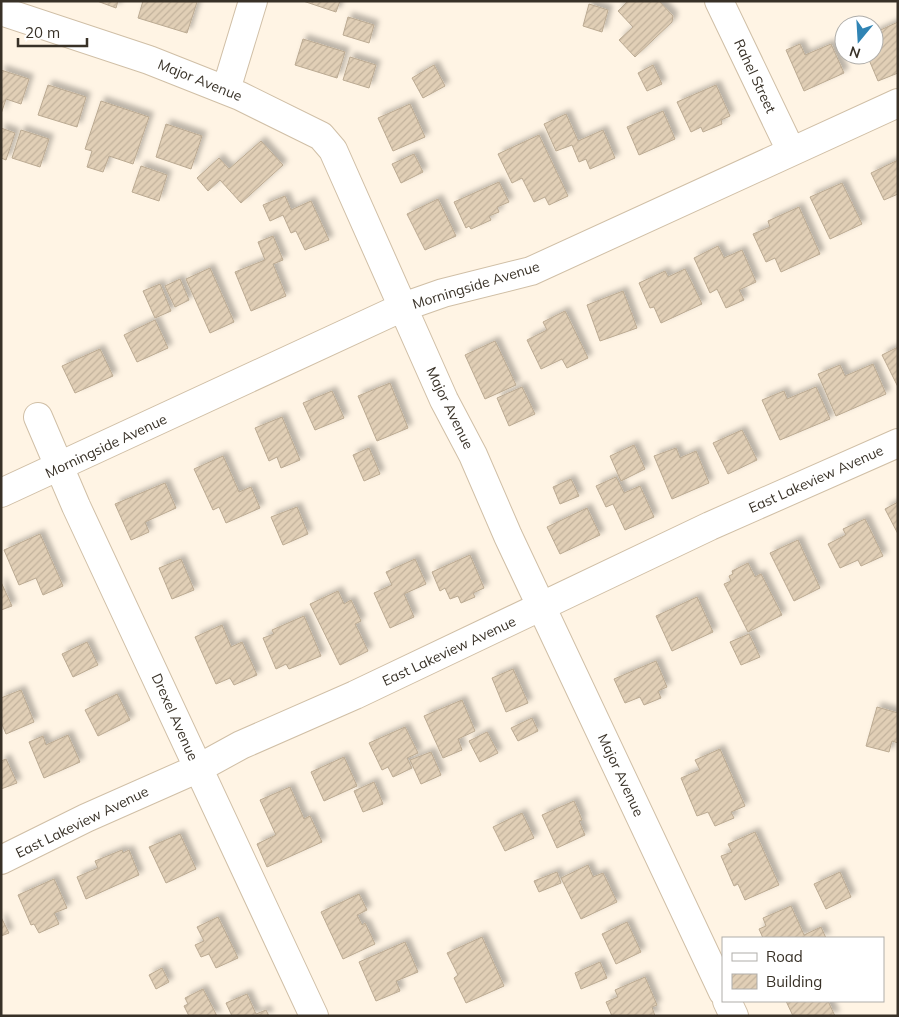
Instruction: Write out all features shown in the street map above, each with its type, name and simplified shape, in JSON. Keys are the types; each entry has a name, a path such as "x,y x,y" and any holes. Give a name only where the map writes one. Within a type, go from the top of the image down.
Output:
{"street":[{"path":"226,90 253,1"},
{"name":"Rahel Street","path":"719,1 791,151"},
{"name":"Major Avenue","path":"1,11 149,60 226,90 321,136 333,150 444,400 473,455 542,607 722,990"},
{"name":"Morningside Avenue","path":"1,493 403,307 443,293 531,271 898,103"},
{"name":"Drexel Avenue","path":"38,417 76,506 314,1016"},
{"name":"East Lakeview Avenue","path":"1,860 86,818 199,768 241,745 355,695 710,526 898,442"},
{"path":"727,1002 734,1016"}],"building":[{"path":"97,1 118,1 116,8"},
{"path":"143,1 197,2 187,33 138,18"},
{"path":"303,1 340,1 336,12"},
{"path":"628,1 659,1 673,16 672,22 635,57 619,40 633,27 618,11"},
{"path":"589,4 608,10 602,32 583,26"},
{"path":"348,17 374,25 369,43 343,35"},
{"path":"898,22 898,73 878,81 871,65 884,65 884,28"},
{"path":"303,39 345,52 337,78 295,65"},
{"path":"800,44 805,55 831,44 834,51 834,65 840,65 844,73 804,91 786,50"},
{"path":"350,57 376,65 369,88 343,80"},
{"path":"434,65 445,86 423,98 412,78"},
{"path":"653,65 662,84 647,91 638,73"},
{"path":"1,70 29,79 21,104 6,99 1,114"},
{"path":"48,85 86,97 77,127 38,115"},
{"path":"716,85 730,116 721,120 722,124 703,132 701,127 691,132 677,102"},
{"path":"101,101 149,117 133,164 109,156 103,172 87,167 92,151 85,149"},
{"path":"410,104 425,137 393,151 378,118"},
{"path":"663,111 675,139 639,155 627,127"},
{"path":"566,114 578,141 603,130 615,158 590,169 586,159 579,162 572,145 556,151 544,124"},
{"path":"166,124 202,136 191,169 156,157"},
{"path":"1,128 15,133 6,160 1,158"},
{"path":"21,130 49,139 40,167 12,158"},
{"path":"539,135 568,196 549,205 545,197 534,202 522,178 512,183 498,154"},
{"path":"261,141 283,165 241,203 220,180 208,191 197,178 219,158 229,169"},
{"path":"414,154 423,172 401,183 392,164"},
{"path":"898,160 898,194 884,200 871,173"},
{"path":"141,166 167,175 159,201 132,192"},
{"path":"499,182 509,202 497,207 499,212 489,216 491,220 471,229 469,226 466,228 454,202"},
{"path":"842,183 862,224 830,239 810,197"},
{"path":"285,196 291,210 311,201 329,240 305,250 296,231 291,233 283,215 270,221 263,205"},
{"path":"438,199 456,236 425,250 407,214"},
{"path":"799,207 820,254 781,272 775,258 766,262 753,234 770,227 768,221"},
{"path":"273,236 283,260 273,264 286,296 251,311 235,272 265,260 258,242"},
{"path":"718,246 724,258 742,250 756,282 739,290 744,300 726,308 717,289 710,293 694,258"},
{"path":"210,268 234,322 210,333 186,279"},
{"path":"685,269 702,304 661,323 654,307 650,308 639,283 665,271 668,277"},
{"path":"180,279 189,300 175,307 165,286"},
{"path":"160,284 171,311 155,318 143,291"},
{"path":"623,291 637,328 600,341 587,305"},
{"path":"565,311 588,358 567,368 562,359 541,369 527,340 547,330 543,322"},
{"path":"155,320 168,348 137,362 124,335"},
{"path":"495,341 516,385 485,399 465,355"},
{"path":"898,347 898,387 882,355"},
{"path":"100,349 113,376 75,393 62,366"},
{"path":"873,364 886,394 836,416 818,374 840,365 845,376"},
{"path":"390,383 408,428 377,441 358,396"},
{"path":"522,387 535,414 509,426 497,398"},
{"path":"816,387 830,419 780,440 762,400 784,391 787,399"},
{"path":"332,391 344,418 315,430 303,403"},
{"path":"282,417 300,460 281,468 277,457 269,461 255,428"},
{"path":"742,430 757,460 728,474 713,443"},
{"path":"634,445 645,469 621,481 610,456"},
{"path":"369,448 380,474 364,481 353,455"},
{"path":"676,448 680,458 696,451 709,483 672,499 654,456"},
{"path":"223,456 239,492 251,487 260,508 226,523 219,507 213,510 194,469"},
{"path":"616,477 624,493 640,486 654,517 625,530 613,504 606,507 596,486"},
{"path":"571,479 579,496 560,504 553,487"},
{"path":"165,483 176,508 145,522 149,532 131,540 115,504"},
{"path":"898,502 898,534 885,509"},
{"path":"297,507 308,534 283,545 271,517"},
{"path":"587,508 600,535 560,554 547,527"},
{"path":"865,519 883,556 861,566 858,560 840,568 828,544 846,535 843,529"},
{"path":"40,534 63,586 43,595 36,578 19,585 4,550"},
{"path":"798,540 820,588 794,601 770,553"},
{"path":"470,555 484,588 473,593 475,597 461,603 458,596 450,599 445,588 440,591 432,572"},
{"path":"181,559 194,590 172,599 159,568"},
{"path":"415,559 426,584 404,594 414,617 390,628 374,593 392,585 386,572"},
{"path":"748,563 755,577 761,574 782,615 748,632 724,584 731,581 729,576 733,574 732,571"},
{"path":"1,582 12,606 1,610"},
{"path":"338,591 344,604 351,600 361,621 355,624 368,651 340,665 310,604"},
{"path":"697,597 713,632 672,651 656,616"},
{"path":"304,616 321,656 289,669 286,664 276,669 263,638 274,634 272,630"},
{"path":"222,625 231,647 242,642 257,675 234,685 230,678 216,684 195,637"},
{"path":"749,634 760,657 741,665 730,642"},
{"path":"87,642 98,665 73,677 62,654"},
{"path":"656,661 667,687 658,691 661,698 644,705 640,697 625,703 614,679"},
{"path":"513,669 528,703 506,712 492,678"},
{"path":"21,690 34,722 6,734 1,722 1,698"},
{"path":"117,694 130,720 98,736 85,710"},
{"path":"462,700 475,731 458,739 462,750 443,758 424,716"},
{"path":"877,707 898,713 898,743 892,741 889,752 866,746"},
{"path":"532,718 538,731 518,741 511,728"},
{"path":"405,727 418,753 407,758 412,768 393,777 388,767 382,770 369,743"},
{"path":"487,732 498,753 480,762 469,741"},
{"path":"68,735 80,762 44,778 29,742 43,736 46,745"},
{"path":"720,749 745,806 731,812 734,818 715,826 708,812 697,816 681,778 700,770 695,760"},
{"path":"431,752 441,775 421,784 410,760"},
{"path":"344,757 357,786 324,801 311,772"},
{"path":"6,759 17,783 1,789 1,761"},
{"path":"374,782 383,804 363,812 354,791"},
{"path":"290,787 304,819 310,816 322,842 267,867 257,844 276,835 260,800"},
{"path":"574,801 582,820 579,821 585,835 557,848 542,815"},
{"path":"522,813 534,838 505,851 493,827"},
{"path":"755,832 779,885 745,900 738,884 734,886 721,856 732,852 728,844"},
{"path":"180,834 196,869 166,883 149,847"},
{"path":"122,850 123,853 129,850 139,875 86,899 77,877 98,868 95,861"},
{"path":"588,865 593,877 603,873 617,902 581,919 561,878"},
{"path":"557,872 561,883 539,892 534,881"},
{"path":"840,872 851,897 826,909 814,884"},
{"path":"54,879 67,908 54,913 59,924 39,933 34,924 31,925 18,895"},
{"path":"359,894 367,910 357,915 362,925 365,923 375,944 343,959 321,912"},
{"path":"791,906 804,935 821,927 826,937 763,937 759,929 766,926 763,918"},
{"path":"1,917 9,933 1,936"},
{"path":"218,917 238,958 216,968 209,954 201,957 195,945 204,941 197,927"},
{"path":"627,922 641,952 616,964 602,934"},
{"path":"482,937 504,986 466,1003 454,978 458,975 447,953"},
{"path":"405,942 418,972 396,981 400,991 376,1001 359,962"},
{"path":"600,962 607,978 581,989 575,973"},
{"path":"162,968 169,982 156,989 149,975"},
{"path":"645,977 657,1005 652,1007 655,1016 612,1016 606,1002 618,997 615,990"},
{"path":"203,989 217,1016 189,1016 184,1006 188,1004 185,998"},
{"path":"247,994 256,1014 266,1010 269,1016 232,1016 226,1003"},
{"path":"786,1002 828,1002 835,1016 793,1016"}]}
